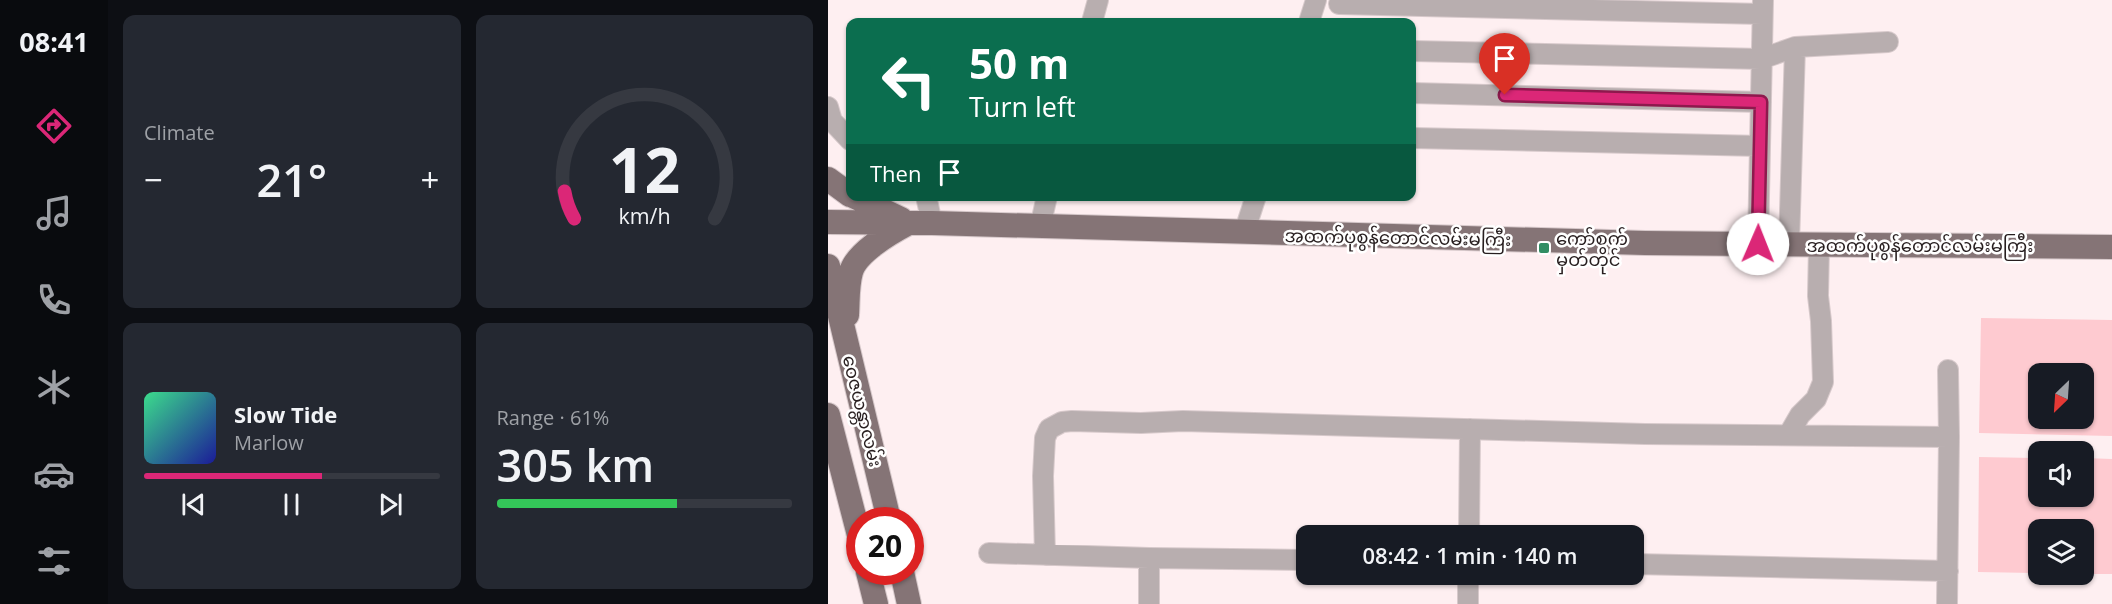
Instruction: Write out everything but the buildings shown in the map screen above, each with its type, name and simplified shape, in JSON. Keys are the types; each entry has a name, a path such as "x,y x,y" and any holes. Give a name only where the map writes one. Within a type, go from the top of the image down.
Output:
{"main road":[{"path":"828,179 846,192"},
{"path":"865,201 920,223"},
{"name":"အထက်ပုစွန်တောင်လမ်းမကြီး","path":"828,222 1819,246 2112,246"},
{"path":"847,344 848,291 851,269 867,250 884,236 920,223"},
{"name":"ဝေဇယန္တာလမ်း","path":"828,266 886,507"},
{"name":"ဝေဇယန္တာလမ်း","path":"828,415 852,507"},
{"path":"871,585 876,604"},
{"path":"905,585 909,604"}],"street":[{"path":"1310,18 1316,0"},
{"path":"1338,9 1762,7 1758,244"},
{"path":"1416,51 1761,59 1795,47 1888,42"},
{"path":"1789,244 1795,47"},
{"path":"1416,93 1761,102"},
{"path":"828,106 832,121 846,136"},
{"path":"1416,138 1760,146"},
{"path":"920,223 925,201"},
{"path":"1040,227 1046,201"},
{"path":"1244,233 1254,201"},
{"path":"1789,434 1800,415 1816,399 1823,382 1818,296 1819,246"},
{"path":"1947,604 1948,370"},
{"path":"1045,555 1043,476 1045,438 1049,429 1062,422 1183,421 1470,429 1949,437"},
{"path":"1469,525 1470,429"},
{"path":"989,553 1296,560"},
{"path":"1149,558 1149,604"},
{"path":"1644,564 1948,571"},
{"path":"1468,585 1468,604"}],"place":[{"name":"ကော်စက် မှတ်တိုင်","path":"1544,248"}],"route":[{"path":"1505,95 1761,102 1758,244"}]}
